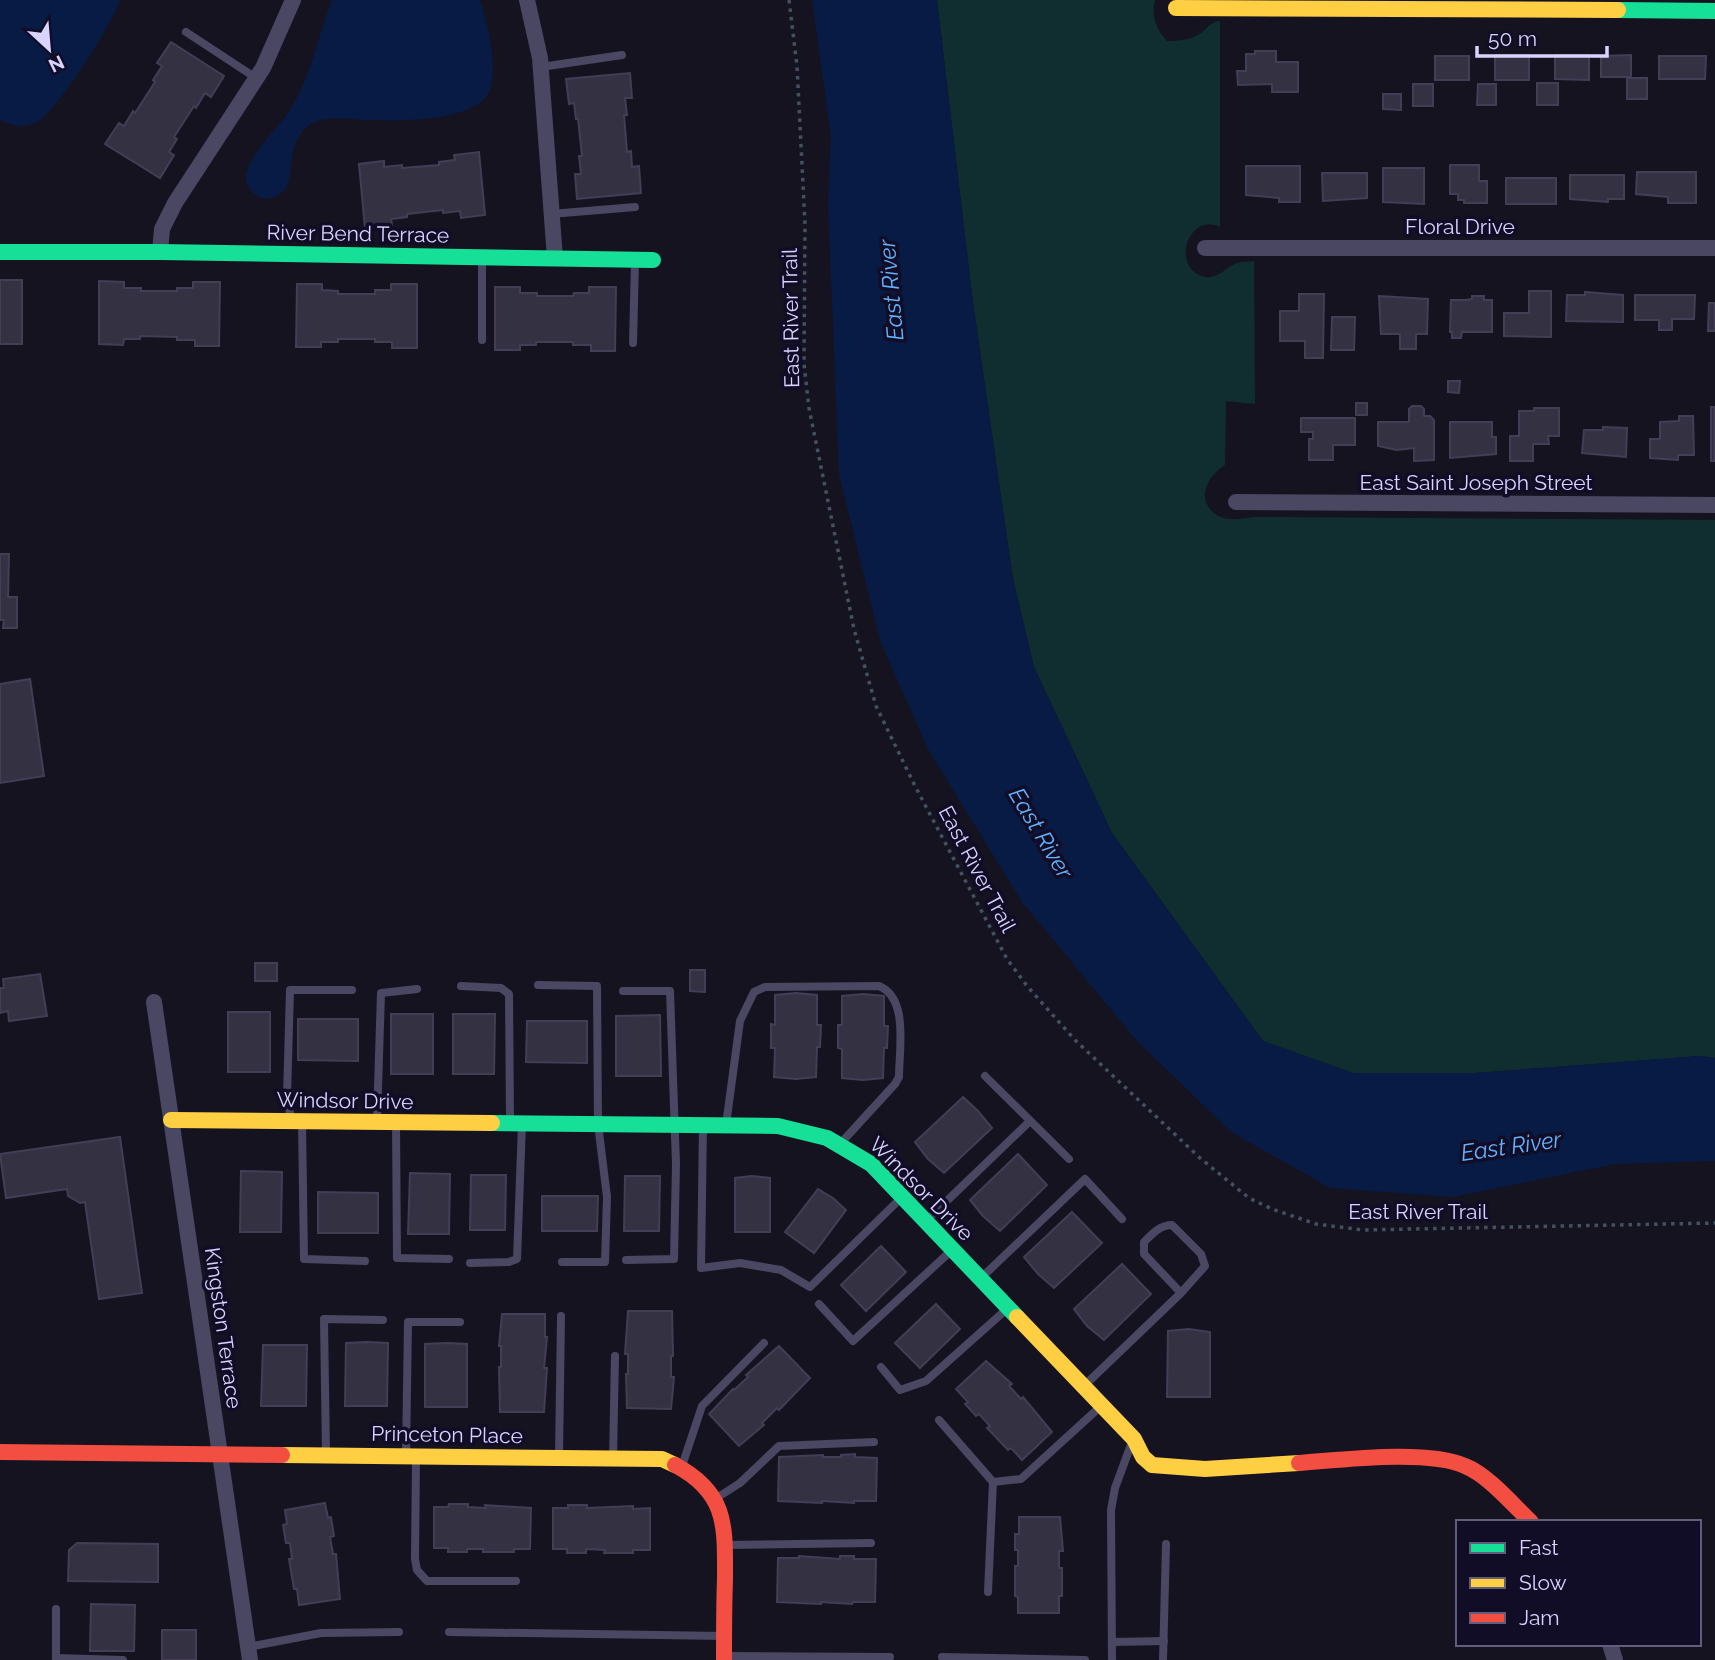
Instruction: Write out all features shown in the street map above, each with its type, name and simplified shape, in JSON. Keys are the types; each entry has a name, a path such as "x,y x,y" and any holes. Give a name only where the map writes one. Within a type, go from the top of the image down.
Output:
{"street":[{"path":"160,251 162,229 175,203 256,78 293,0"},
{"path":"527,0 535,27 541,67 555,258"},
{"path":"1176,8 1715,10"},
{"name":"Floral Drive","path":"1205,247 1715,248"},
{"name":"River Bend Terrace","path":"0,252 160,251 653,260"},
{"name":"East Saint Joseph Street","path":"1236,502 1715,505"},
{"name":"Kingston Terrace","path":"153,1002 249,1653"},
{"name":"Windsor Drive","path":"171,1120 778,1126 803,1129 841,1144 871,1164 1133,1439 1140,1456 1152,1465 1205,1469 1387,1457 1447,1460 1467,1466 1529,1520"},
{"name":"Princeton Place","path":"0,1452 662,1459 682,1466 706,1486 722,1514 725,1545 724,1658"}],"lane":[{"path":"186,32 256,78"},
{"path":"541,67 622,55"},
{"path":"551,214 635,207"},
{"path":"482,257 482,340"},
{"path":"633,343 635,260"},
{"path":"538,985 597,986 598,1124 607,1198 606,1262 562,1262"},
{"path":"461,986 500,988 509,994 516,1124 517,1259 509,1262 470,1263"},
{"path":"726,1126 740,1020 754,992 765,987 879,986 893,995 900,1011 899,1077 841,1144"},
{"path":"352,989 290,990 287,1097 297,1121 304,1259 365,1261"},
{"path":"377,1122 381,993 417,989"},
{"path":"623,991 670,990 673,1125 677,1164 674,1259 626,1260"},
{"path":"985,1076 1069,1159"},
{"path":"925,1222 1030,1121"},
{"path":"396,1122 397,1258 449,1259"},
{"path":"704,1125 701,1268 740,1263 780,1270 810,1287 902,1197"},
{"path":"980,1279 1085,1179 1122,1219"},
{"path":"1083,1387 1181,1293 1205,1266 1201,1254 1172,1225 1166,1225 1144,1242 1144,1254 1181,1293"},
{"path":"819,1304 853,1341 952,1250"},
{"path":"881,1367 900,1390 926,1381 1008,1308"},
{"path":"559,1457 561,1316"},
{"path":"326,1455 324,1318 383,1320"},
{"path":"460,1322 408,1322 417,1570 427,1581 516,1581"},
{"path":"682,1466 702,1406 764,1343"},
{"path":"613,1458 615,1356"},
{"path":"993,1482 1021,1479 1101,1406"},
{"path":"939,1420 993,1482 988,1592"},
{"path":"1111,1660 1111,1510 1115,1488 1133,1439"},
{"path":"715,1499 740,1483 779,1446 874,1442"},
{"path":"725,1545 871,1543"},
{"path":"1163,1660 1166,1544"},
{"path":"56,1609 56,1659 122,1660"},
{"path":"249,1653 321,1633 399,1632"},
{"path":"449,1632 724,1636"},
{"path":"1112,1642 1164,1641"},
{"path":"724,1658 890,1657"},
{"path":"942,1657 1086,1660"}],"path":[{"name":"East River Trail","path":"789,0 797,66 803,184 804,364 809,408 854,629 876,706 915,786 1007,959 1075,1040 1200,1158 1249,1198 1293,1218 1336,1228 1363,1230 1715,1223"}],"green space":[{"path":"937,0 1155,0 1155,22 1167,41 1193,37 1220,21 1220,227 1210,224 1201,226 1194,232 1186,248 1186,258 1190,267 1203,277 1219,274 1237,263 1254,261 1255,404 1226,401 1225,465 1209,480 1205,493 1208,507 1218,516 1233,519 1715,520 1715,1058 1700,1056 1475,1073 1353,1073 1263,1041 1112,833 1034,667 1013,579 973,303"}],"water":[{"path":"0,0 120,0 83,66 57,102 37,122 23,126 0,120"},
{"path":"332,0 480,0 493,64 490,89 485,98 475,106 446,116 394,120 337,118 315,122 306,127 297,141 290,178 285,189 272,198 259,197 248,185 246,173 255,155 287,114 302,87"},
{"name":"East River","path":"812,0 937,0 973,303 1013,579 1034,667 1112,833 1263,1041 1353,1073 1475,1073 1700,1056 1715,1058 1715,1161 1615,1164 1453,1197 1330,1188 1231,1132 1137,1041 1022,902 928,749 881,643 839,474 828,204 831,136"}],"building":[{"path":"171,42 224,76 211,97 205,93 196,108 194,106 174,137 177,139 169,152 174,155 160,178 105,144 119,123 124,126 133,111 135,113 155,82 153,80 162,66 157,63"},
{"path":"1255,51 1276,51 1276,62 1298,62 1298,92 1272,92 1272,84 1238,85 1237,71 1246,71 1246,54 1255,54"},
{"path":"1495,55 1529,55 1529,80 1495,80"},
{"path":"1555,55 1589,55 1589,80 1555,79"},
{"path":"1631,55 1631,77 1601,77 1601,56"},
{"path":"1435,56 1469,56 1469,80 1435,80"},
{"path":"1659,56 1706,56 1705,79 1659,79"},
{"path":"630,73 632,98 625,98 627,115 624,115 627,152 631,151 632,167 639,166 641,193 577,199 575,174 581,174 579,156 582,156 578,119 574,103 569,104 566,79"},
{"path":"1627,78 1647,78 1647,99 1627,99"},
{"path":"1537,83 1558,83 1558,105 1537,105"},
{"path":"1413,84 1433,84 1433,106 1413,106"},
{"path":"1478,84 1496,84 1496,105 1477,105"},
{"path":"1383,94 1401,94 1401,110 1383,109"},
{"path":"479,152 485,215 461,218 460,211 443,213 443,210 407,214 407,217 391,219 392,225 365,228 359,164 384,161 384,167 402,165 402,168 439,165 439,162 455,160 454,155"},
{"path":"1450,165 1479,165 1479,181 1487,181 1487,203 1464,203 1464,200 1458,200 1458,194 1450,194"},
{"path":"1246,166 1300,166 1300,202 1279,202 1279,198 1246,195"},
{"path":"1383,168 1424,168 1424,204 1383,202"},
{"path":"1637,172 1696,172 1696,203 1668,203 1668,197 1636,194"},
{"path":"1322,173 1367,173 1367,198 1323,201"},
{"path":"1570,175 1624,175 1624,199 1608,199 1608,202 1570,199"},
{"path":"1506,178 1556,178 1556,204 1506,204"},
{"path":"0,280 22,280 22,344 0,344"},
{"path":"99,281 124,282 124,288 141,288 141,291 177,291 177,288 193,288 193,282 220,282 219,346 195,346 195,340 177,340 177,337 140,336 140,339 124,339 123,345 99,344"},
{"path":"297,284 322,284 322,290 338,291 338,294 375,294 375,290 391,290 391,284 417,284 417,348 392,348 392,342 375,342 375,339 338,339 338,342 321,342 321,347 296,347"},
{"path":"495,287 520,287 520,293 537,293 537,296 573,296 574,293 589,293 589,287 616,287 615,351 591,351 591,345 573,345 573,342 536,342 536,345 520,345 520,350 495,350"},
{"path":"1529,291 1551,291 1551,337 1504,336 1504,313 1529,313"},
{"path":"1585,292 1623,295 1623,322 1566,321 1567,295 1585,295"},
{"path":"1299,294 1324,294 1323,358 1305,358 1305,341 1280,341 1280,311 1299,311"},
{"path":"1635,295 1695,295 1694,319 1672,319 1672,330 1659,330 1659,320 1635,320"},
{"path":"1379,296 1428,299 1427,334 1416,334 1416,349 1400,349 1400,334 1381,334"},
{"path":"1472,296 1484,296 1484,300 1492,300 1492,332 1462,332 1461,338 1452,338 1451,300 1472,299"},
{"path":"1709,303 1715,303 1715,331 1708,331"},
{"path":"1332,317 1355,317 1354,350 1331,350"},
{"path":"1448,381 1460,381 1459,393 1448,392"},
{"path":"1356,403 1367,403 1367,415 1356,415"},
{"path":"1412,406 1421,406 1424,416 1430,416 1434,420 1434,460 1414,461 1414,448 1397,450 1378,446 1378,422 1409,422 1409,409"},
{"path":"1711,407 1715,407 1715,461 1711,461"},
{"path":"1534,408 1559,408 1559,436 1548,436 1549,444 1533,444 1533,461 1510,461 1510,436 1519,436 1519,411 1534,411"},
{"path":"1679,416 1693,416 1694,455 1678,455 1678,460 1650,458 1650,439 1660,439 1660,422 1679,421"},
{"path":"1301,418 1355,418 1355,445 1333,445 1333,460 1309,460 1309,439 1313,439 1313,432 1301,432"},
{"path":"1450,422 1492,422 1492,437 1496,437 1496,454 1450,458"},
{"path":"1603,427 1627,428 1626,457 1582,453 1584,430 1603,430"},
{"path":"0,554 9,554 8,597 17,597 17,628 3,628 4,620 0,620"},
{"path":"30,679 44,776 0,783 0,684"},
{"path":"255,963 277,963 277,981 255,981"},
{"path":"690,970 705,970 705,992 690,991"},
{"path":"40,974 47,1016 9,1021 8,1011 0,1013 0,988 4,988 3,979"},
{"path":"775,995 817,995 817,1025 821,1025 816,1077 774,1077 775,1048 771,1048 771,1024 775,1025"},
{"path":"842,996 884,996 884,1026 888,1026 883,1078 842,1078 842,1049 838,1048 838,1025 842,1025"},
{"path":"228,1012 270,1012 270,1072 228,1072"},
{"path":"391,1014 433,1014 433,1074 391,1074"},
{"path":"453,1014 495,1014 494,1074 453,1074"},
{"path":"660,1015 661,1076 616,1076 616,1016"},
{"path":"298,1019 358,1019 358,1061 298,1060"},
{"path":"527,1021 587,1021 587,1063 526,1062"},
{"path":"963,1097 992,1128 944,1173 928,1159 915,1142"},
{"path":"120,1137 142,1293 99,1299 85,1202 80,1203 68,1196 67,1189 6,1198 0,1154"},
{"path":"1018,1154 1047,1185 1000,1231 970,1200"},
{"path":"241,1171 282,1172 281,1232 240,1232"},
{"path":"410,1173 450,1174 449,1234 408,1234"},
{"path":"471,1175 506,1175 505,1230 470,1230"},
{"path":"625,1176 660,1176 659,1231 624,1231"},
{"path":"735,1178 770,1178 770,1232 735,1232"},
{"path":"818,1189 846,1210 814,1253 785,1232"},
{"path":"318,1192 378,1193 378,1233 318,1233"},
{"path":"542,1196 598,1196 597,1231 542,1231"},
{"path":"1072,1212 1102,1243 1054,1288 1024,1257"},
{"path":"881,1246 906,1272 866,1311 841,1285"},
{"path":"1122,1264 1151,1294 1104,1340 1087,1326 1074,1309"},
{"path":"936,1304 960,1329 920,1368 895,1343"},
{"path":"628,1311 672,1311 671,1377 674,1377 671,1409 627,1408 628,1354 625,1354"},
{"path":"502,1314 545,1314 547,1337 544,1368 547,1368 544,1412 500,1412 499,1346"},
{"path":"1189,1329 1210,1332 1210,1397 1167,1397 1168,1331"},
{"path":"346,1343 388,1343 387,1406 345,1406"},
{"path":"425,1344 467,1344 467,1407 425,1407"},
{"path":"263,1345 307,1345 306,1406 261,1406"},
{"path":"779,1346 810,1378 779,1410 777,1408 762,1423 764,1425 739,1446 709,1414 748,1377 746,1375"},
{"path":"986,1361 1012,1384 1009,1386 1021,1399 1023,1397 1052,1432 1022,1460 987,1428 990,1426 979,1414 976,1416 956,1389"},
{"path":"855,1454 855,1457 877,1458 876,1501 778,1501 779,1457 841,1457"},
{"path":"325,1503 328,1518 331,1517 334,1536 330,1537 333,1554 336,1554 340,1599 299,1605 289,1559 292,1559 290,1543 286,1543 283,1525 287,1524 285,1510"},
{"path":"449,1504 486,1508 485,1505 531,1508 530,1549 514,1549 514,1552 467,1549 467,1552 448,1552 448,1548 434,1548 434,1507 448,1507"},
{"path":"568,1505 587,1505 587,1508 650,1508 650,1550 604,1553 605,1550 586,1549 586,1553 567,1553 567,1549 553,1549 553,1508 568,1508"},
{"path":"1019,1517 1060,1517 1063,1551 1059,1551 1062,1596 1059,1596 1059,1613 1018,1613 1015,1566 1018,1566 1018,1550 1015,1550 1015,1534 1019,1534"},
{"path":"77,1543 158,1544 158,1582 68,1581 69,1550"},
{"path":"799,1556 840,1559 840,1556 854,1556 854,1559 876,1559 875,1602 777,1602 778,1558"},
{"path":"91,1604 135,1605 134,1651 90,1651"},
{"path":"162,1630 196,1630 196,1660 162,1660"}],"traffic: fast":[{"path":"1618,10 1715,11"},
{"path":"0,252 653,260"},
{"path":"492,1123 778,1126 827,1138 871,1164 1017,1317"}],"traffic: slow":[{"path":"1176,8 1618,10"},
{"path":"171,1120 492,1123"},
{"path":"1017,1317 1134,1439 1143,1457 1152,1465 1205,1469 1299,1463"},
{"path":"282,1455 662,1459 675,1465"}],"traffic: jam":[{"path":"0,1452 282,1455"},
{"path":"1299,1463 1383,1457 1449,1461 1474,1470 1529,1520"},
{"path":"675,1465 705,1487 720,1513 725,1543 724,1660"}]}
